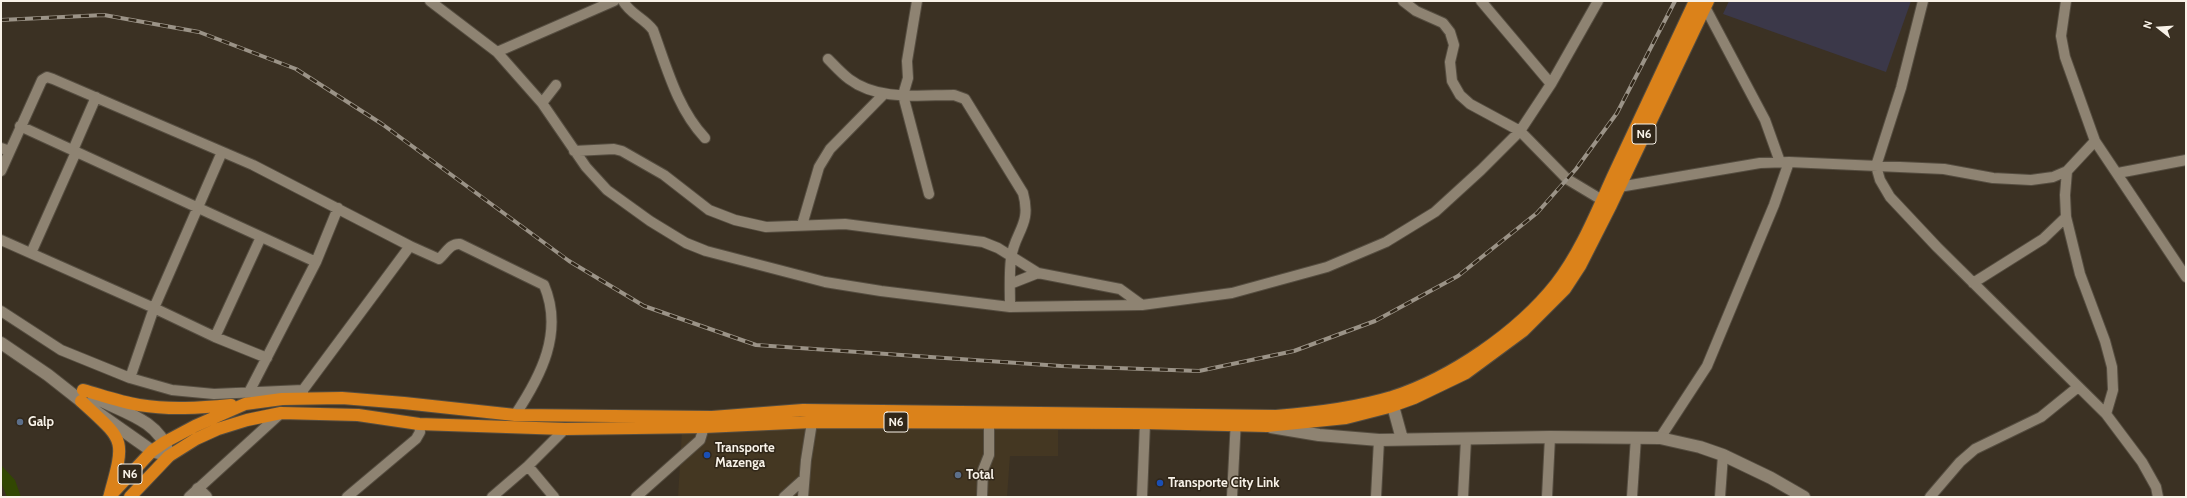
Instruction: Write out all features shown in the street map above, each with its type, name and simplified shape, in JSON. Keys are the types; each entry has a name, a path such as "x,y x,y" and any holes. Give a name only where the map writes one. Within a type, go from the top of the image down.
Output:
{"highway":[{"name":"N6","path":"109,497 152,451 165,442 195,426 247,399 263,400 303,395 404,403 515,415 1236,420 1266,426 1346,418 1393,406 1414,398 1466,373 1523,331 1565,289 1580,266 1619,187 1703,3"},
{"name":"N6","path":"130,497 169,456 196,439 218,429 247,420 281,413 358,415 419,424 565,429 704,427 813,416 989,422 1145,423 1236,420 1320,413 1393,396 1460,365 1516,324 1556,284 1572,259 1703,3"},
{"path":"82,396 162,408 200,408 247,399"},
{"path":"82,396 114,432 119,442 120,463 109,497"}],"street":[{"path":"430,1 498,52 542,102 574,151 607,190 686,243 706,251 825,282 1010,307 1142,305 1232,293 1327,267 1386,242 1435,212 1481,170 1520,131 1551,84 1598,1"},
{"path":"498,52 614,1"},
{"path":"623,1 633,14 648,23 653,30 673,87 683,108 695,127 705,138"},
{"path":"918,1 907,61 908,78 903,95 929,194"},
{"path":"1403,1 1416,11 1443,23 1450,32 1454,45 1450,62 1452,82 1460,95 1470,104 1520,131 1567,179 1602,200"},
{"path":"1481,1 1551,84"},
{"path":"1924,1 1901,88 1876,166 1880,180 1890,197 1973,283 2106,414 2142,462 2156,487 2158,497"},
{"path":"2066,1 2061,36 2065,57 2095,140 2186,277"},
{"path":"1660,438 1707,366 1774,205 1784,162 1765,120 1703,3"},
{"path":"828,59 848,78 861,86 884,94 954,95 965,99 1023,193 1027,213 1011,257 1010,307"},
{"path":"1,171 5,149 20,126 42,80 47,77 222,152 439,259 455,243 460,244 544,285 548,294 552,316 549,350 541,373 515,415"},
{"path":"542,102 556,86"},
{"path":"802,225 819,167 830,149 884,94"},
{"path":"31,253 96,97"},
{"path":"20,126 316,262"},
{"path":"1619,187 1737,167 1784,162 1944,169 1993,178 2031,180 2053,177 2067,171 2095,140"},
{"path":"574,151 614,149 622,151 664,175 709,210 735,220 766,227 845,224 983,242 1038,274 1120,290 1142,305"},
{"path":"130,378 154,308 222,152"},
{"path":"2118,173 2186,160"},
{"path":"2067,171 2065,195 2066,217 2080,274 2105,341 2112,368 2113,390 2106,414"},
{"path":"1,311 61,350 130,378 172,390 247,399 316,262 338,208"},
{"path":"1973,283 2043,239 2066,217"},
{"path":"215,337 261,237"},
{"path":"1,240 154,308 215,337 267,358"},
{"path":"303,395 410,246"},
{"path":"1010,284 1038,274"},
{"path":"1,343 82,396 152,451 169,456"},
{"path":"1930,497 1960,462 1975,448 2041,417 2078,386"},
{"path":"82,396 138,417 152,428 165,442 169,456"},
{"path":"1393,406 1402,439"},
{"path":"189,497 202,493 281,413"},
{"path":"803,497 804,479 813,416"},
{"path":"1232,497 1236,420"},
{"path":"982,497 983,470 988,455 989,422"},
{"path":"1142,497 1145,423"},
{"path":"347,497 416,438 420,432 419,424"},
{"path":"1266,426 1307,433 1378,440 1550,437 1660,438 1700,447 1723,455 1771,478 1804,497"},
{"path":"636,497 700,440 704,434 704,427"},
{"path":"492,497 528,466 565,429"},
{"path":"1547,497 1550,437"},
{"path":"1632,497 1636,438"},
{"path":"1463,497 1466,439"},
{"path":"1376,497 1378,440"},
{"path":"1720,497 1723,455"},
{"path":"528,466 554,497"},
{"path":"784,497 804,479"}],"shaded area":[{"path":"1729,1 1911,1 1886,72 1723,14"},
{"path":"937,425 1058,430 1058,456 1010,456 1007,497 678,497 682,430"}],"green space":[{"path":"1,465 15,480 21,497 7,497 1,482"}],"railway":[{"path":"1,20 104,15 199,32 296,69 382,124 569,261 644,306 756,345 1061,366 1199,371 1294,351 1375,321 1458,276 1537,213 1576,169 1617,113 1675,1"}],"place":[{"name":"Galp","path":"20,422"},
{"name":"Transporte Mazenga","path":"707,455"},
{"name":"Total","path":"958,475"},
{"name":"Transporte City Link","path":"1160,483"}]}
